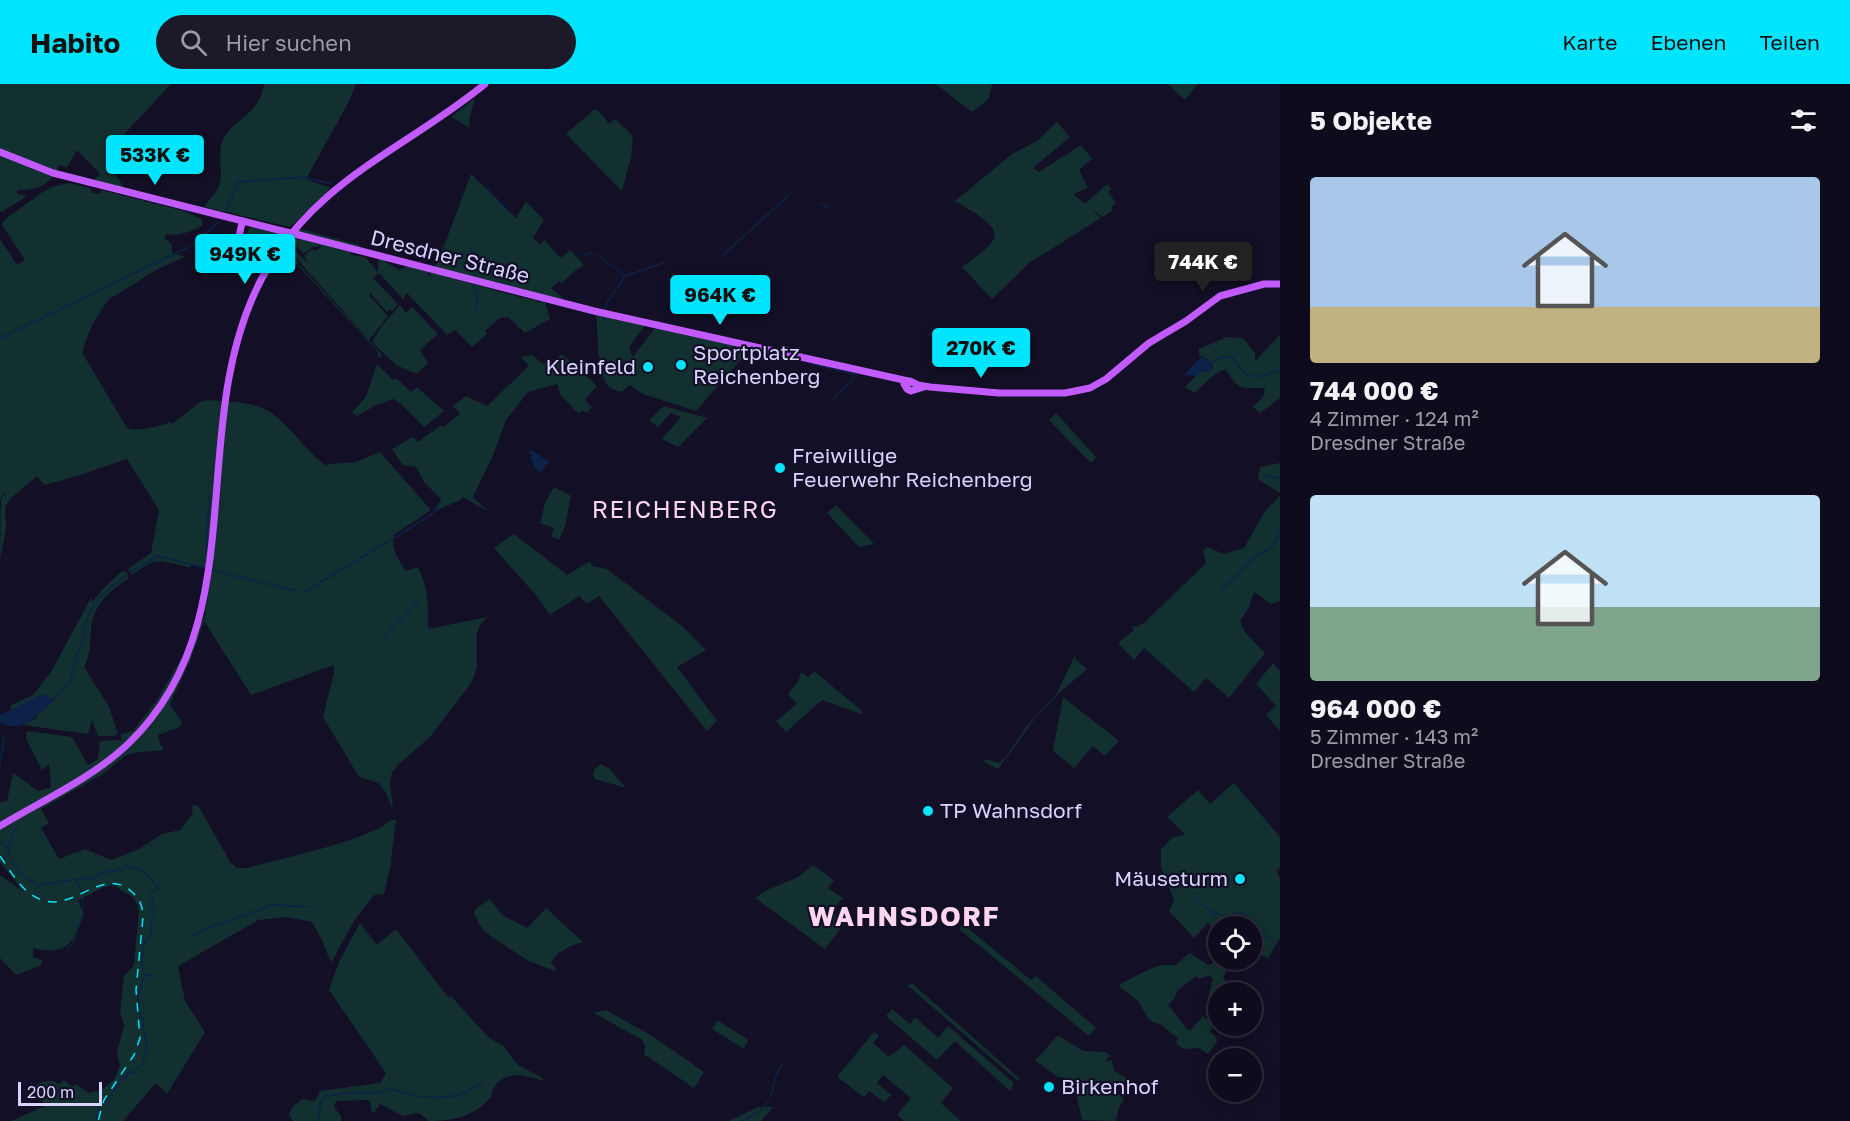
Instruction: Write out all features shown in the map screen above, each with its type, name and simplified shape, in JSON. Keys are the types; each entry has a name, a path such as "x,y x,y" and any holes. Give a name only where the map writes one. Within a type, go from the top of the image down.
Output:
{"main road":[{"path":"0,826 98,769 127,745 162,705 178,678 194,642 201,614 208,573 226,392 241,325 274,257 306,216 336,187 485,84"},
{"name":"Dresdner Straße","path":"0,152 48,172 224,217 594,310 895,379 911,385 930,387 1008,393 1055,393 1090,388 1106,379 1149,342 1186,321 1220,296 1264,284 1280,284"},
{"path":"224,217 236,224 239,244 243,252 266,270"},
{"path":"244,222 242,245 248,254 266,270"},
{"path":"239,232 244,222"},
{"path":"256,261 265,262 274,257"}],"green space":[{"path":"0,84 171,84 116,143 121,149 108,162 124,188 93,181 100,174 77,150 67,167 59,165 48,182 37,188 17,190 17,194 27,196 2,212 0,211"},
{"path":"264,84 356,84 306,179 331,188 290,227 204,207 220,183 220,152 223,140 233,126 257,103"},
{"path":"936,84 992,84 989,99 972,112"},
{"path":"1168,84 1198,84 1185,100"},
{"path":"475,98 469,120 470,128 451,117"},
{"path":"595,109 604,116 608,124 615,119 633,136 631,157 622,191 566,134"},
{"path":"1057,122 1070,137 1033,168 1039,172 1081,145 1092,159 1079,170 1088,188 1073,194 1085,204 1107,184 1112,189 1108,192 1116,203 1111,207 1113,210 1103,217 1091,209 1101,218 1029,263 992,299 962,267 992,242 994,233 992,227 955,201 1012,154 1037,141"},
{"path":"471,174 516,218 526,201 544,220 533,238 541,245 544,240 561,258 570,250 584,265 562,283 559,281 551,288 566,301 435,267"},
{"path":"69,183 89,188 93,193 100,194 101,190 184,211 202,219 202,226 189,232 167,234 164,237 172,245 172,253 185,257 158,269 108,300 93,323 83,348 83,354 127,428 143,429 171,422 172,424 200,402 208,400 234,402 254,405 269,411 327,466 356,462 380,452 431,510 395,534 393,539 396,554 406,571 418,567 422,575 427,598 428,629 487,617 477,633 477,668 471,683 430,737 392,772 390,782 393,811 379,783 359,777 323,717 334,665 251,695 204,621 190,661 170,704 182,723 180,727 158,735 164,750 132,753 125,756 103,774 41,809 49,823 41,828 59,859 85,849 111,860 139,849 162,834 180,830 192,814 193,804 199,807 230,862 237,868 247,868 345,842 364,835 391,820 396,820 384,894 374,895 354,921 331,963 312,922 287,917 258,920 178,966 185,1001 205,1032 167,1094 156,1083 123,1121 11,1121 45,1106 31,1089 41,1082 51,1081 59,1084 64,1080 72,1087 76,1084 89,1093 101,1090 114,1080 120,1066 117,1053 124,1025 120,1013 124,976 134,965 139,910 133,897 113,885 78,900 84,915 72,940 61,949 33,948 33,957 43,961 40,966 16,975 0,958 0,875 24,892 0,862 0,802 7,801 13,773 38,791 51,787 49,764 42,770 26,739 27,731 72,737 88,765 98,759 100,741 121,740 121,734 133,731 157,700 191,642 172,684 148,718 102,762 67,786 48,795 46,801 108,762 132,743 146,728 159,712 179,677 202,620 204,620 212,570 192,564 188,567 168,562 152,562 132,575 128,569 151,553 159,510 127,459 44,485 37,476 6,505 6,528 0,560 1,498 6,493 2,495 0,500 0,239 17,265 25,260 2,225 3,221 41,193 52,187"},
{"path":"252,227 285,236 265,259 254,257 248,250 247,233"},
{"path":"297,228 359,245 361,248 359,249 356,246 300,232 349,250 351,255 365,257 378,272 378,257 399,270 409,266 430,271 428,276 432,272 537,300 537,303 545,302 550,319 525,333 508,317 500,318 472,347 455,330 447,335 407,293 403,299 379,273 373,278 398,304 392,311 390,309 387,312 371,294 369,295 388,316 369,340 296,258 296,251 308,263 304,256 312,249 316,251 322,246 313,247 303,254 295,244 283,255 290,255 295,260 382,355 379,359 377,351 292,259 281,257 268,278 265,277"},
{"path":"400,305 406,313 412,307 438,334 420,350 428,363 417,374 396,365 372,342 381,327"},
{"name":"Sportplatz Reichenberg","path":"596,315 646,324 629,347 633,357 655,328 750,349 696,411 643,394 630,385 622,392 609,387 600,364"},
{"path":"1280,335 1280,398 1260,413 1253,407 1263,397 1265,388 1241,387 1225,369 1215,374 1194,393 1185,387 1200,372 1210,371 1213,366 1199,355 1199,349 1227,337 1243,338 1255,353 1255,361"},
{"path":"562,354 597,386 585,400 592,407 587,413 582,410 579,413 561,396 557,384 528,392 506,420 494,453 473,497 487,511 463,497 436,511 441,499 424,482 416,467 403,465 392,449 413,437 418,442 441,425 443,427 460,414 453,406 466,396 487,406 529,366 521,357 532,355 543,364 550,359 553,361"},
{"path":"377,364 393,380 396,378 411,392 417,387 444,411 424,427 394,399 376,405 357,416 352,412 366,397"},
{"path":"664,406 707,418 678,447 662,439 681,417 671,413 658,427 649,420"},
{"path":"1056,413 1096,457 1092,462 1049,420"},
{"path":"1280,463 1280,493 1258,479 1260,467"},
{"path":"554,487 571,496 565,526 559,540 551,536 554,528 540,523 545,503"},
{"path":"1280,496 1280,601 1271,604 1254,592 1249,607 1240,621 1245,632 1265,653 1229,698 1206,678 1194,692 1144,648 1134,660 1118,643 1134,630 1131,626 1137,627 1145,622 1206,563 1203,551 1207,547 1224,554 1244,548 1265,511"},
{"path":"836,505 874,544 859,547 827,513"},
{"path":"514,534 567,575 590,561 592,566 607,569 682,626 706,650 677,667 717,721 707,731 599,596 587,604 579,596 550,615 535,594 494,548"},
{"path":"122,571 126,572 129,578 103,600 95,613 89,653 84,667 109,707 118,734 98,736 92,720 88,734 23,725 36,718 41,710 55,700 41,695 11,710 11,705 33,695 51,672 91,598 92,602"},
{"path":"1076,653 1075,659 1087,669 1036,717 998,769 984,762 985,759 999,763 1004,759 1027,726 1057,693"},
{"path":"1273,663 1280,671 1280,731 1266,715 1276,706 1256,684"},
{"path":"814,671 862,711 861,714 822,700 786,732 776,721 797,704 788,694 798,682 801,672 808,677"},
{"path":"1063,697 1119,741 1105,756 1093,746 1074,768 1053,751"},
{"path":"601,764 610,769 626,788 595,779 594,770"},
{"path":"1234,783 1280,837 1280,868 1276,870 1280,879 1280,938 1268,958 1262,956 1262,916 1208,916 1208,923 1194,938 1169,911 1174,900 1161,867 1161,849 1172,838 1185,834 1167,817 1198,790 1210,804"},
{"path":"813,865 834,880 828,888 843,898 831,912 845,923 825,949 755,898 765,891 798,877"},
{"path":"490,899 502,915 527,928 546,908 583,942 557,955 551,963 555,971 529,961 483,930 474,914 475,909"},
{"path":"360,923 377,945 396,929 448,997 451,996 489,1038 503,1046 518,1065 543,1078 542,1081 522,1075 502,1079 492,1092 492,1096 483,1105 469,1114 454,1119 429,1121 419,1113 403,1116 380,1104 374,1113 371,1111 371,1104 368,1100 336,1101 334,1107 341,1116 341,1121 293,1121 289,1115 292,1107 302,1099 315,1101 320,1091 380,1083 386,1073 329,990 339,962"},
{"path":"963,924 1031,980 1036,976 1096,1028 1089,1036 959,929"},
{"path":"1190,953 1208,965 1208,970 1227,970 1223,978 1227,982 1212,982 1210,975 1199,979 1196,976 1178,990 1168,1005 1190,1031 1203,1016 1208,1020 1208,1036 1215,1036 1217,1042 1212,1048 1208,1048 1208,1054 1199,1048 1183,1049 1176,1043 1178,1038 1161,1025 1149,1020 1138,1001 1120,987 1120,984 1154,967 1174,966"},
{"path":"913,984 1020,1079 1018,1081 907,985"},
{"path":"892,1009 910,1024 915,1017 938,1038 948,1026 1014,1083 1010,1091 955,1041 937,1060 886,1016"},
{"path":"606,1010 652,1036 704,1072 694,1088 644,1054 645,1046 642,1040 594,1013"},
{"path":"719,1021 748,1040 744,1049 712,1029"},
{"path":"874,1032 879,1036 873,1043 889,1057 904,1045 953,1088 941,1103 961,1121 904,1121 897,1115 911,1098 883,1075 877,1083 891,1095 884,1102 869,1091 864,1097 837,1077"},
{"path":"1058,1035 1083,1051 1105,1052 1111,1056 1106,1061 1112,1060 1114,1071 1129,1079 1126,1083 1116,1084 1114,1089 1124,1099 1119,1107 1116,1121 1082,1120 1073,1079 1058,1077 1035,1061"},
{"path":"758,1107 773,1107 761,1121 729,1121"}],"water":[{"path":"1201,357 1208,360 1212,366 1210,371 1200,372 1196,376 1184,375"},
{"path":"531,450 549,461 540,473 530,457 532,456 529,454"},
{"path":"41,695 47,695 54,702 30,721 17,726 0,723 0,715"},
{"path":"1240,912 1248,916 1231,916 1233,913"}],"waterway":[{"path":"226,211 238,182 304,177 331,184"},
{"path":"486,188 514,217"},
{"path":"723,255 789,195"},
{"path":"820,204 829,208"},
{"path":"0,338 195,244 218,222"},
{"path":"471,249 475,275"},
{"path":"582,256 591,253"},
{"path":"596,254 624,275"},
{"path":"605,310 607,303 625,276 663,263"},
{"path":"467,268 475,271"},
{"path":"473,284 478,299 475,309"},
{"path":"603,316 607,322"},
{"path":"1210,363 1222,357 1232,357 1247,374 1252,376 1280,370"},
{"path":"813,364 858,375"},
{"path":"850,382 853,375"},
{"path":"834,398 848,383"},
{"path":"1264,476 1280,478"},
{"path":"206,551 209,496"},
{"path":"396,537 432,514 439,503"},
{"path":"1218,593 1259,554 1272,547 1280,532"},
{"path":"306,591 392,539"},
{"path":"131,572 157,556 206,568"},
{"path":"211,570 297,591"},
{"path":"84,629 95,604 127,575"},
{"path":"383,637 420,599"},
{"path":"76,657 84,631"},
{"path":"54,699 70,683 76,659"},
{"path":"0,766 4,736"},
{"path":"13,832 18,827"},
{"path":"10,846 11,835"},
{"path":"0,843 10,848 8,851 12,861"},
{"path":"13,863 20,873 39,887 45,883 77,879"},
{"path":"79,879 95,878 99,872 106,873 107,870 111,872 117,869 123,870 128,866 136,869 137,867 158,888 150,894 155,906 151,908 154,916 151,919 150,935 144,943 142,965 145,977 138,999 147,1047 143,1063 133,1073 128,1072 126,1079 124,1077 104,1103"},
{"path":"76,880 82,893"},
{"path":"82,898 84,909"},
{"path":"1195,898 1212,912 1223,916"},
{"path":"193,936 210,927 272,905 309,907"},
{"path":"68,949 74,941 83,914"},
{"path":"1262,933 1271,939"},
{"path":"146,975 154,976"},
{"path":"742,1121 767,1103 782,1065"},
{"path":"318,1121 321,1101 325,1096 380,1093 389,1088 417,1096 438,1098 457,1095 483,1082"},
{"path":"96,1121 99,1105"}],"railway":[{"path":"0,856 24,889 45,901 56,902 111,884 122,885 132,892 140,903 143,917 136,990 140,1038 134,1055 104,1100 98,1121"}],"place":[{"name":"Sportplatz Reichenberg","path":"681,365"},
{"name":"Kleinfeld","path":"648,367"},
{"name":"Freiwillige Feuerwehr Reichenberg","path":"780,468"},
{"name":"TP Wahnsdorf","path":"928,811"},
{"name":"Mäuseturm","path":"1240,879"},
{"name":"Birkenhof","path":"1049,1087"}],"district":[{"name":"REICHENBERG","path":"685,510"},
{"name":"WAHNSDORF","path":"904,917"}]}
